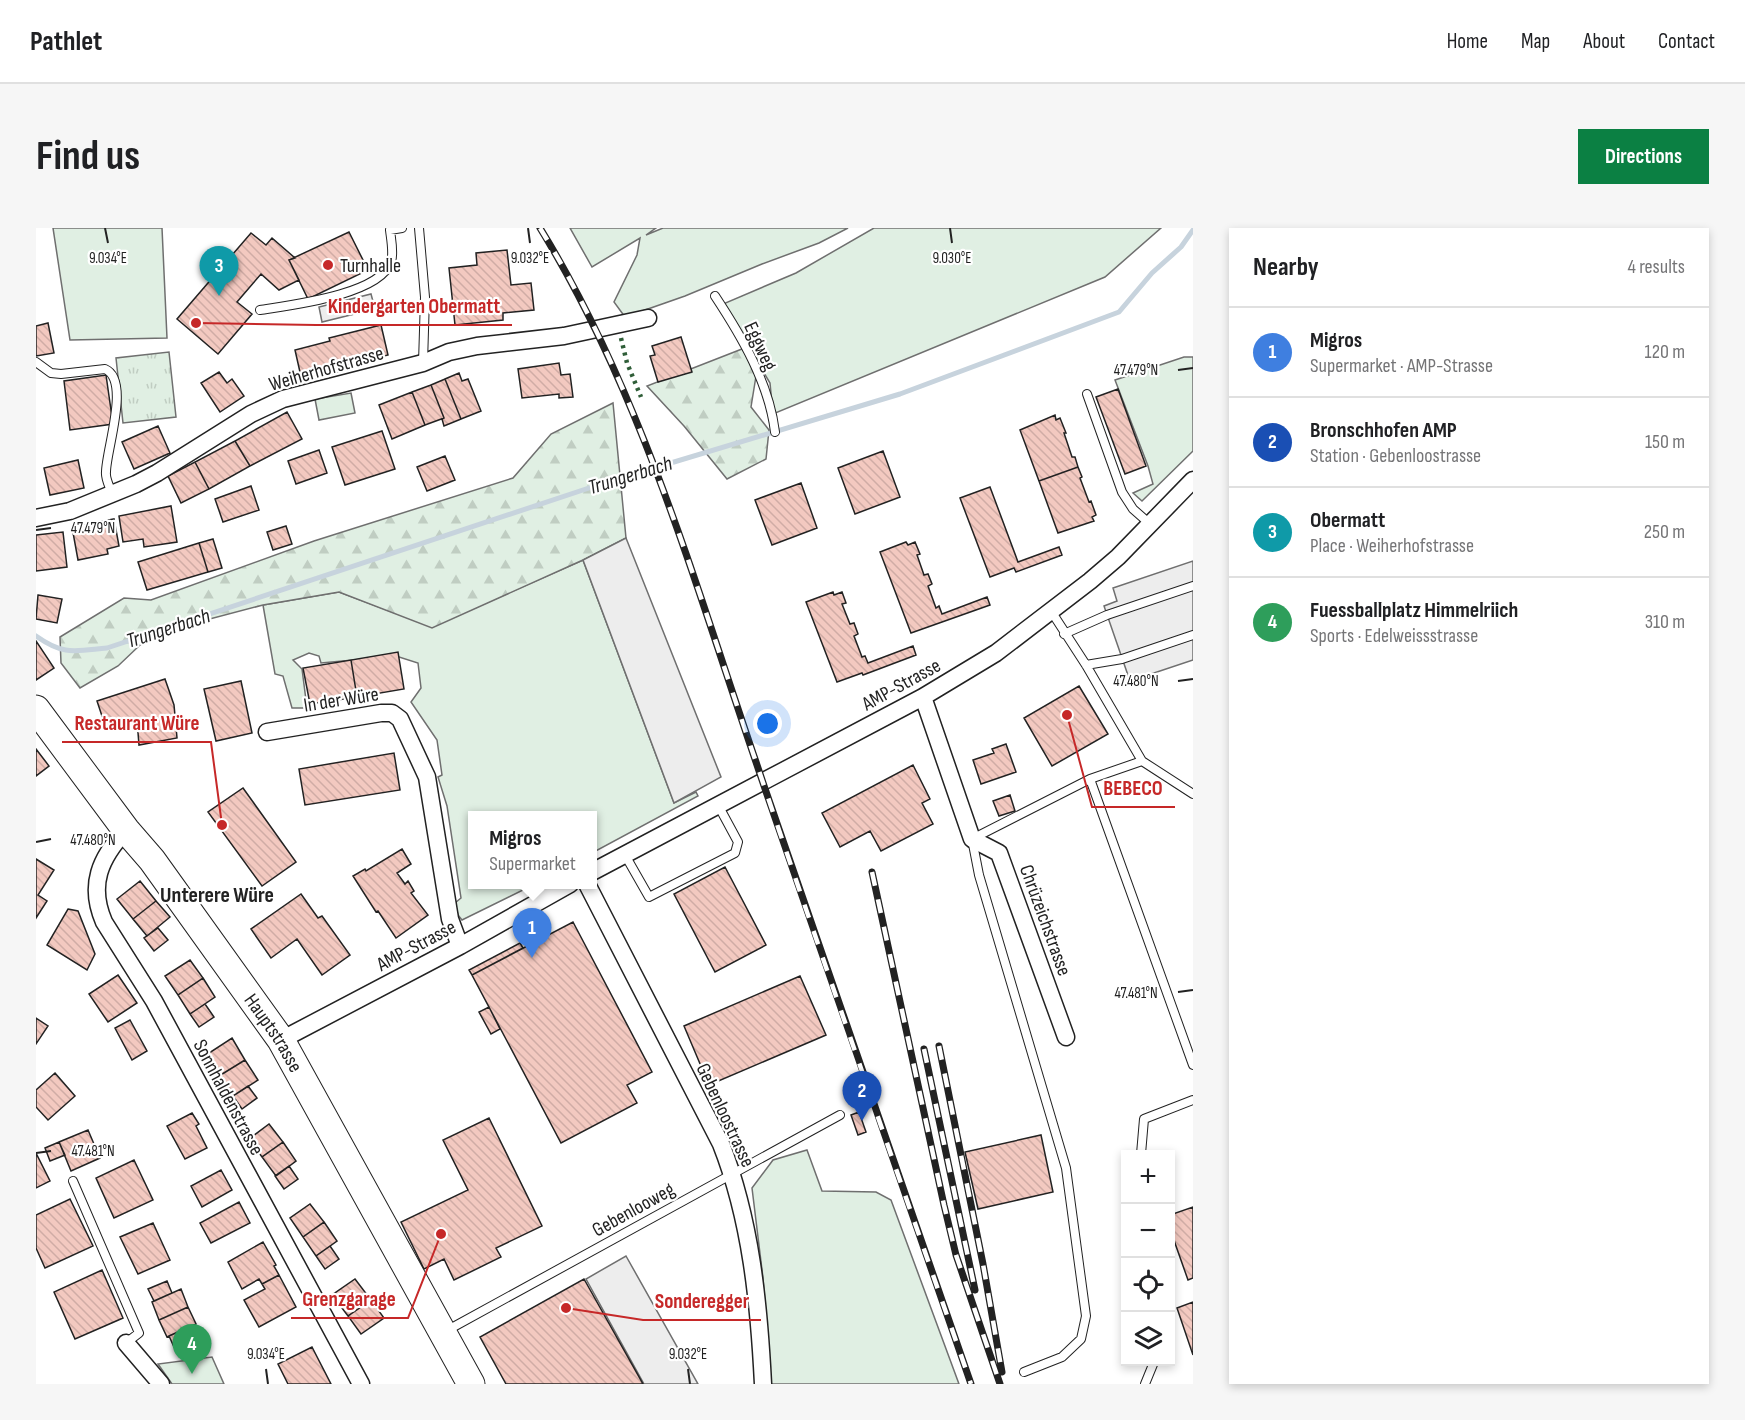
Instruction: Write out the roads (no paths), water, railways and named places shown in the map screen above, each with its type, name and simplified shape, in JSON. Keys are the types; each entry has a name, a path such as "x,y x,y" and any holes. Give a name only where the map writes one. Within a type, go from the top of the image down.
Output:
{"main road":[{"name":"Hauptstrasse","path":"36,709 126,830 152,860 281,1040 471,1384"}],"street":[{"name":"Weiherhofstrasse","path":"36,518 70,511 157,473 251,414 283,399 423,363 449,352 477,346 564,336 648,318"},
{"name":"AMP-Strasse","path":"597,869 923,697 996,652 1118,557 1193,480"},
{"path":"923,697 972,839"},
{"name":"In der Würe","path":"267,732 381,713 393,713 400,718 427,777 450,919 460,946"},
{"name":"Sonnhaldenstrasse","path":"126,830 105,855 99,870 97,885 100,912 104,922 154,1001 361,1384"},
{"name":"Chrüzeichstrasse","path":"972,839 999,853 1066,1037"},
{"name":"AMP-Strasse","path":"281,1040 563,889"},
{"name":"Gebenloostrasse","path":"589,889 721,1144 732,1173 747,1236 756,1298 763,1384"},
{"path":"126,1343 161,1384"}],"lane":[{"path":"260,310 315,302 372,283 382,276 392,259 390,230 402,228"},
{"path":"419,228 424,297 423,363"},
{"name":"Eggweg","path":"715,296 736,328 756,369 773,413 775,432"},
{"path":"36,362 51,373 105,369 111,371 114,376 118,405 105,473 112,494"},
{"path":"1087,394 1122,492 1133,509 1150,524"},
{"path":"1064,634 1107,615 1193,586"},
{"path":"1051,611 1086,665 1142,761 1193,794"},
{"path":"1086,665 1122,659 1193,635"},
{"path":"1024,1372 1062,1357 1081,1339 1086,1316 1066,1168 979,875 972,839 1090,779 1142,761"},
{"path":"1090,779 1193,1065"},
{"path":"625,855 649,897 735,853 738,842 718,806"},
{"path":"1141,1150 1144,1119 1193,1100"},
{"name":"Gebenlooweg","path":"442,1333 840,1115"},
{"path":"73,1181 139,1333 126,1343"},
{"path":"1144,1384 1152,1366"}],"waterway":[{"name":"Trungerbach","path":"36,636 54,647 70,651 107,648 601,484 900,394 1119,312 1152,273 1181,247 1193,230"}],"railway":[{"path":"540,228 576,291 608,355 663,489 971,1384"},
{"path":"872,872 956,1255 1000,1384"},
{"path":"939,1046 983,1264 1002,1372"},
{"path":"924,1049 975,1290"}],"place":[{"name":"Turnhalle","path":"328,265"},
{"name":"Obermatt","path":"219,296"},
{"name":"Kindergarten Obermatt","path":"196,323"},
{"name":"BEBECO","path":"1067,715"},
{"name":"Restaurant Würe","path":"222,825"},
{"name":"Migros","path":"532,958"},
{"name":"Bronschhofen AMP","path":"862,1121"},
{"name":"Grenzgarage","path":"441,1234"},
{"name":"Sonderegger","path":"566,1308"},
{"name":"Fuessballplatz Himmelriich","path":"192,1374"}],"district":[{"name":"Unterere Würe","path":"217,894"}]}
